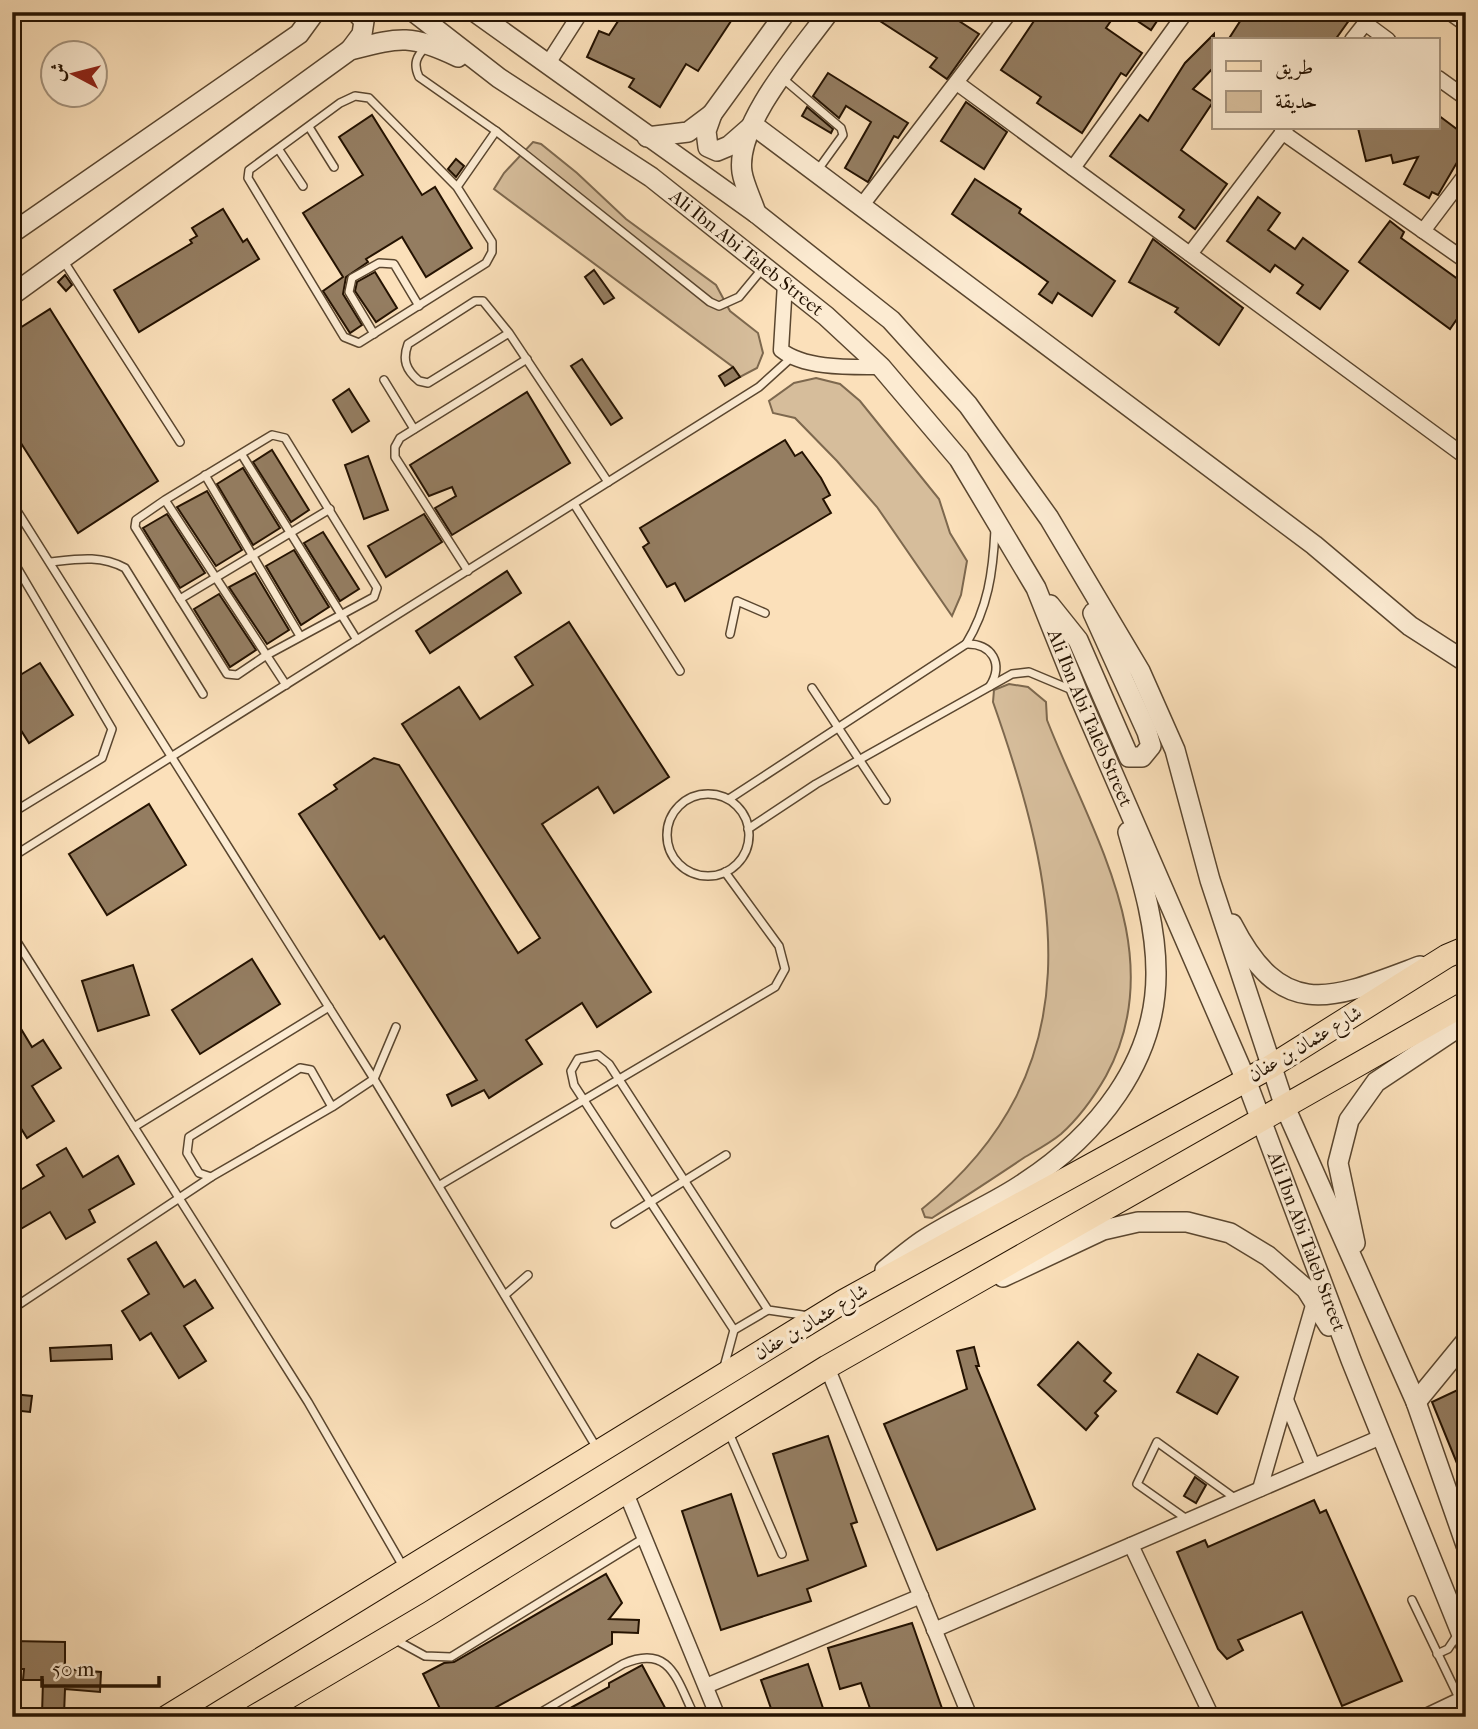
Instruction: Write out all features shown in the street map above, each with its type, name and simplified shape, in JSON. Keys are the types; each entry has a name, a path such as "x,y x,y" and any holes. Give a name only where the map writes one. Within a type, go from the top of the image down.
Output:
{"main road":[{"name":"شارع عثمان بن عفان","path":"167,1717 817,1317 1270,1067 1456,952"},
{"path":"262,1715 827,1367 1466,1003"}],"street":[{"path":"12,233 299,34 313,16 334,12"},
{"path":"12,295 350,50 362,34 364,21 356,12"},
{"name":"Ali Ibn Abi Taleb Street","path":"414,12 499,78 651,177 826,316 881,367 959,459 1036,588 1078,693 1246,1080 1350,1360 1463,1638"},
{"path":"475,12 756,213 891,320 968,405 1049,518 1140,671 1175,750 1210,880 1270,1067 1285,1107 1416,1402 1466,1545"},
{"path":"547,65 581,12"},
{"path":"753,125 729,146 718,151 708,147 706,131 712,114 786,12"},
{"path":"756,213 742,171 744,149 753,125 781,78 829,12"},
{"path":"862,205 1010,12"},
{"path":"1073,168 1186,12"},
{"path":"1449,12 1466,23"},
{"path":"1354,38 1369,18 1386,38"},
{"path":"350,50 394,38 431,44 499,78"},
{"path":"1440,79 1466,98"},
{"path":"957,83 1466,457"},
{"path":"647,137 688,132 712,114"},
{"path":"753,125 1314,545 1410,625 1466,662"},
{"path":"1190,254 1284,130 1466,261"},
{"path":"1423,231 1466,174"},
{"path":"785,283 781,350 791,358 813,363 881,367"},
{"path":"1036,588 1078,640 1129,757 1142,757 1151,746 1147,732 1049,518"},
{"path":"844,1301 923,1240 1025,1183 1083,1138 1119,1094 1147,1038 1156,973 1147,899 1107,757"},
{"path":"1210,880 1239,937 1280,987 1312,994 1359,989 1456,952"},
{"path":"1372,1305 1350,1226 1338,1163 1349,1120 1376,1082 1466,1022"},
{"path":"970,1717 827,1367 946,1302 1103,1230 1138,1222 1187,1222 1230,1233 1268,1256 1306,1289 1350,1360"},
{"path":"1260,1489 1314,1302"},
{"path":"1416,1402 1466,1341"},
{"path":"1286,1400 1313,1466"},
{"path":"934,1630 1381,1437"},
{"path":"626,1493 718,1717"},
{"path":"1131,1545 1212,1717"},
{"path":"706,1686 921,1596"},
{"path":"1424,1717 1463,1698"}],"lane":[{"path":"431,44 417,57 414,66 419,77 496,131 719,306 739,297 764,267"},
{"path":"781,78 841,128 844,135 816,172"},
{"path":"355,96 369,97 457,187 492,242 492,252 486,263 359,343 344,337 250,187 249,170 309,127 340,103 355,96"},
{"path":"309,127 334,167"},
{"path":"457,187 496,131"},
{"path":"279,150 303,186"},
{"path":"63,259 180,442"},
{"path":"374,334 349,292 352,278 379,263 394,264 419,306"},
{"path":"509,333 428,383 419,382 405,365 404,354 408,344 475,301 489,305 509,333 527,359 608,482"},
{"path":"12,857 759,387 791,358"},
{"path":"468,571 395,457 395,447 400,438 527,359"},
{"path":"384,380 414,429"},
{"path":"272,435 285,438 377,588 374,597 300,636 237,675 226,674 135,527 136,520 205,475 272,435"},
{"path":"242,455 357,640"},
{"path":"205,475 300,636"},
{"path":"165,500 286,685"},
{"path":"12,503 174,756 440,1185 598,1451"},
{"path":"574,504 680,671"},
{"path":"180,599 253,558 330,509"},
{"path":"729,799 966,644 980,620 990,588 996,522"},
{"path":"50,562 82,558 108,560 125,568 203,694"},
{"path":"12,559 112,729 102,758 12,813"},
{"path":"730,634 737,601 765,612"},
{"path":"966,644 984,646 991,652 996,663 996,676 989,687"},
{"path":"996,663 1012,674"},
{"path":"748,829 860,759 1012,674 1029,672 1078,693"},
{"path":"812,688 886,800"},
{"path":"704,793 729,799 748,822 748,829 748,845 741,860 717,875 699,875 684,868 672,855 668,828 673,814 682,802 704,793"},
{"path":"440,1185 775,986 785,969 779,946 725,872"},
{"path":"12,934 308,1402 405,1570"},
{"path":"134,1127 329,1007"},
{"path":"12,1309 211,1177 332,1107 374,1079 396,1027"},
{"path":"734,1329 582,1100 571,1079 578,1059 598,1055 618,1079 768,1310"},
{"path":"211,1177 199,1173 187,1153 189,1137 284,1075 300,1068 311,1070 332,1107"},
{"path":"615,1224 726,1155"},
{"path":"505,1295 528,1275"},
{"path":"722,1375 734,1329 768,1310 817,1317"},
{"path":"727,1430 782,1553"},
{"path":"1188,1520 1137,1484 1157,1442 1237,1499"},
{"path":"390,1637 425,1656 451,1657 645,1538"},
{"path":"1412,1600 1437,1654 1463,1698"},
{"path":"1437,1654 1463,1638"},
{"path":"533,1717 623,1664 638,1658 651,1657 663,1660 672,1670 695,1717"}],"green space":[{"path":"533,142 541,144 577,173 626,219 716,285 730,311 758,333 763,353 757,368 740,377 733,367 494,189 504,173"},
{"path":"816,378 840,384 860,401 939,499 950,533 967,561 961,595 952,616 877,507 837,461 795,418 773,413 769,401 794,383"},
{"path":"1009,684 1028,687 1046,702 1047,720 1118,895 1128,940 1131,985 1124,1031 1106,1076 1080,1114 1061,1134 932,1218 925,1217 922,1209 978,1154 1016,1097 1039,1036 1048,973 1046,907 1034,840 1016,772 993,702 994,690"}],"building":[{"path":"624,12 737,12 698,71 686,64 660,107 629,87 634,79 587,57 599,31 609,35"},
{"path":"866,12 945,12 979,34 947,79 930,67 937,58"},
{"path":"1040,12 1117,12 1106,28 1142,53 1126,76 1121,73 1082,133 1037,103 1041,97 1001,70"},
{"path":"1124,12 1163,12 1151,30"},
{"path":"1246,12 1355,12 1336,38 1229,38"},
{"path":"1214,34 1212,69 1193,89 1212,104 1181,150 1227,184 1195,229 1179,217 1184,210 1110,156 1140,115 1148,121 1185,63"},
{"path":"828,73 908,123 898,138 894,136 868,182 845,168 871,122 846,106 839,118 813,96"},
{"path":"966,102 1007,132 984,169 941,141"},
{"path":"807,107 833,129 831,133 802,116"},
{"path":"372,115 422,195 435,187 472,248 426,277 402,237 366,259 368,262 346,277 343,294 362,325 350,333 323,291 343,277 303,213 363,175 339,137"},
{"path":"1440,116 1466,136 1466,147 1438,195 1432,192 1429,198 1404,184 1418,157 1393,163 1391,155 1366,161 1358,130 1440,130"},
{"path":"456,159 464,166 456,177 448,169"},
{"path":"975,179 1021,209 1019,213 1115,281 1092,316 1058,293 1052,303 1039,294 1048,282 952,214"},
{"path":"1258,197 1280,213 1268,230 1295,249 1303,238 1348,271 1320,309 1297,293 1303,285 1275,265 1270,272 1227,241"},
{"path":"223,209 243,242 247,239 259,259 139,332 114,290 192,243 190,240 197,236 192,228"},
{"path":"1390,221 1404,232 1401,238 1466,285 1466,306 1450,329 1359,262"},
{"path":"1153,239 1243,308 1219,345 1175,312 1178,308 1129,282"},
{"path":"594,270 614,298 604,304 585,277"},
{"path":"375,272 397,308 376,322 355,291 357,282"},
{"path":"65,275 72,285 66,291 58,282"},
{"path":"50,309 158,481 78,533 12,429 12,333"},
{"path":"582,359 622,418 611,425 571,366"},
{"path":"733,367 740,377 725,386 719,376"},
{"path":"349,389 369,421 352,432 333,400"},
{"path":"527,392 570,463 452,535 435,508 456,496 452,487 429,496 410,465"},
{"path":"785,440 795,456 802,452 821,478 830,495 823,499 831,513 685,601 675,583 667,587 643,547 649,543 640,528"},
{"path":"272,450 309,510 291,522 253,462"},
{"path":"368,456 388,510 364,519 345,465"},
{"path":"243,468 280,528 253,545 217,484"},
{"path":"207,491 242,550 216,566 177,507"},
{"path":"167,514 205,573 180,588 143,528"},
{"path":"424,514 442,542 386,577 368,546"},
{"path":"323,532 359,589 340,601 304,543"},
{"path":"294,550 329,607 301,625 266,566"},
{"path":"507,571 521,593 430,653 416,631"},
{"path":"255,573 289,630 267,644 229,587"},
{"path":"219,594 256,650 230,667 194,609"},
{"path":"569,622 669,777 614,813 598,787 542,824 651,992 597,1027 582,1003 526,1040 542,1064 489,1098 484,1090 452,1106 447,1095 477,1080 384,936 380,939 299,814 337,789 334,785 374,758 399,765 518,953 540,938 402,724 459,687 480,719 533,685 515,657"},
{"path":"40,663 73,715 29,743 12,716 12,680"},
{"path":"149,804 186,865 107,915 69,854"},
{"path":"252,959 280,1004 200,1054 172,1010"},
{"path":"133,965 149,1015 98,1031 82,981"},
{"path":"12,1014 32,1047 43,1040 61,1068 32,1086 54,1121 27,1138 12,1114"},
{"path":"66,1148 83,1177 118,1156 134,1184 89,1210 95,1222 66,1239 50,1212 12,1234 12,1195 44,1176 37,1165"},
{"path":"156,1242 184,1287 195,1280 213,1308 184,1326 206,1361 179,1378 151,1333 140,1340 122,1311 149,1294 128,1259"},
{"path":"1078,1342 1111,1373 1104,1381 1116,1391 1095,1413 1098,1416 1086,1430 1038,1385"},
{"path":"111,1345 112,1359 51,1361 50,1348"},
{"path":"974,1347 979,1366 976,1366 1035,1509 937,1550 884,1424 967,1389 957,1351"},
{"path":"1198,1354 1238,1377 1217,1414 1177,1392"},
{"path":"1466,1386 1466,1483 1465,1483 1432,1402"},
{"path":"12,1394 32,1396 30,1412 12,1410"},
{"path":"828,1436 857,1522 851,1524 866,1566 807,1589 811,1601 721,1630 682,1511 731,1494 758,1576 808,1560 773,1454"},
{"path":"1195,1477 1206,1485 1196,1503 1184,1496"},
{"path":"1314,1500 1320,1513 1326,1510 1402,1681 1342,1706 1302,1612 1238,1640 1243,1650 1227,1659 1218,1649 1177,1552 1205,1540 1208,1547"},
{"path":"606,1574 622,1603 609,1619 639,1620 638,1633 612,1632 612,1644 478,1717 444,1717 423,1674 444,1663 454,1662"},
{"path":"912,1623 945,1717 873,1717 861,1683 840,1689 828,1648"},
{"path":"12,1641 65,1642 65,1669 101,1672 100,1692 65,1689 64,1715 42,1715 43,1680 23,1680 24,1669 12,1669"},
{"path":"808,1664 826,1717 774,1717 761,1680"},
{"path":"642,1665 670,1717 554,1717 609,1687 609,1683"}]}
